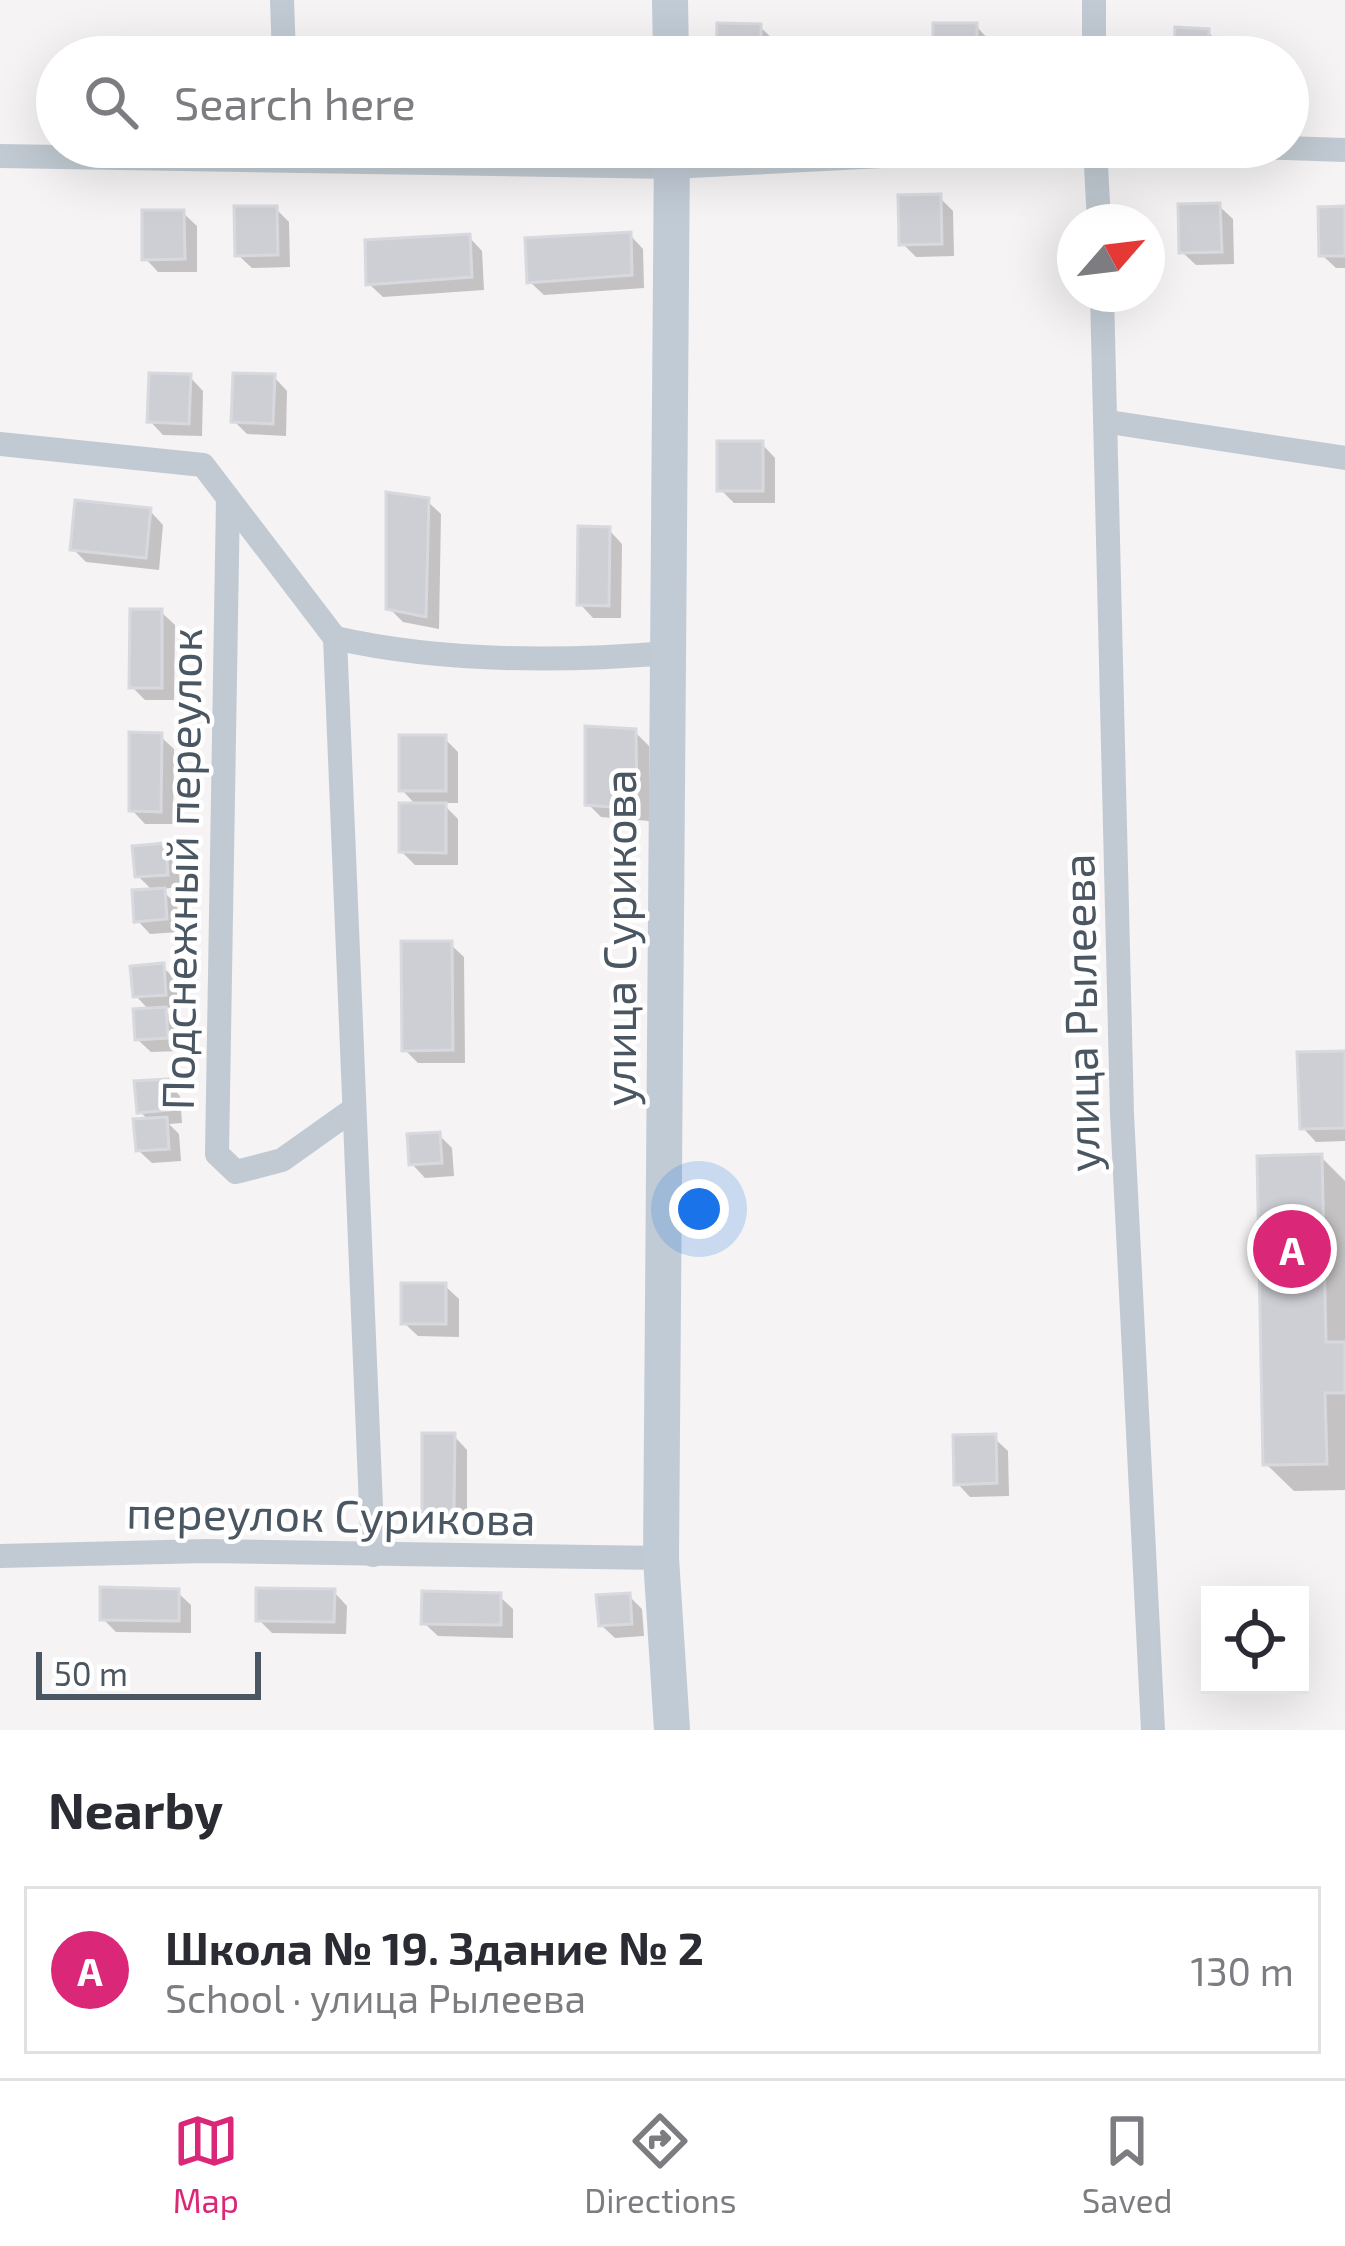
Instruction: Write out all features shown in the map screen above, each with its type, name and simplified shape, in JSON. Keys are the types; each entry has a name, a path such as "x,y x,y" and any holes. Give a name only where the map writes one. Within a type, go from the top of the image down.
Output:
{"main road":[{"path":"670,0 670,36"},
{"name":"улица Сурикова","path":"672,168 661,1558 672,1730"}],"street":[{"path":"282,0 283,36"},
{"path":"1094,0 1094,36"},
{"path":"1309,149 1345,150"},
{"path":"0,156 36,156"},
{"path":"1096,168 1098,204"},
{"name":"улица Рылеева","path":"1103,312 1122,1114 1153,1730"},
{"path":"1109,422 1345,458"},
{"path":"0,444 203,464 335,638 373,1555"},
{"name":"Подснежный переулок","path":"228,498 217,1154 236,1172 282,1160 351,1111"},
{"path":"335,638 394,652 616,658 668,653"},
{"name":"переулок Сурикова","path":"0,1556 661,1558"}],"building":[{"path":"717,23 761,24 761,36 717,36"},
{"path":"933,23 977,23 977,36 933,36"},
{"path":"1175,27 1209,29 1209,36 1175,36"},
{"path":"941,194 942,244 899,245 898,195"},
{"path":"1220,203 1222,252 1179,253 1178,204"},
{"path":"234,206 277,206 278,255 235,256"},
{"path":"1345,206 1345,256 1319,256 1318,207"},
{"path":"142,210 184,210 185,259 142,260"},
{"path":"631,232 632,275 527,283 525,238"},
{"path":"470,234 472,277 366,285 365,240"},
{"path":"149,373 191,374 189,424 147,422"},
{"path":"233,373 275,374 273,424 231,422"},
{"path":"717,441 763,441 763,491 717,491"},
{"path":"386,492 429,498 426,617 386,609"},
{"path":"75,500 151,508 146,558 70,550"},
{"path":"578,526 610,527 609,606 577,605"},
{"path":"130,609 162,609 162,688 129,688"},
{"path":"585,726 636,729 637,809 585,805"},
{"path":"129,732 162,733 161,812 129,811"},
{"path":"399,735 446,735 446,791 399,791"},
{"path":"399,803 446,803 446,853 399,852"},
{"path":"166,843 168,875 135,877 132,846"},
{"path":"165,888 167,919 134,922 132,890"},
{"path":"401,941 452,941 453,1050 402,1051"},
{"path":"164,963 166,995 133,997 130,966"},
{"path":"166,1007 168,1038 135,1040 133,1009"},
{"path":"1345,1051 1345,1128 1300,1129 1297,1052"},
{"path":"168,1079 170,1110 137,1113 134,1081"},
{"path":"167,1117 169,1149 136,1151 133,1119"},
{"path":"440,1132 442,1163 409,1165 407,1134"},
{"path":"1322,1154 1326,1342 1345,1342 1345,1393 1325,1393 1327,1464 1263,1465 1257,1156"},
{"path":"401,1283 446,1283 446,1324 401,1324"},
{"path":"422,1433 455,1433 454,1512 422,1512"},
{"path":"996,1434 997,1483 954,1485 953,1435"},
{"path":"100,1587 179,1589 179,1621 100,1620"},
{"path":"256,1588 335,1589 334,1622 256,1621"},
{"path":"422,1591 501,1593 501,1625 421,1624"},
{"path":"630,1593 632,1624 599,1626 596,1595"}],"place":[{"name":"Школа № 19. Здание № 2","path":"1292,1249"}]}
